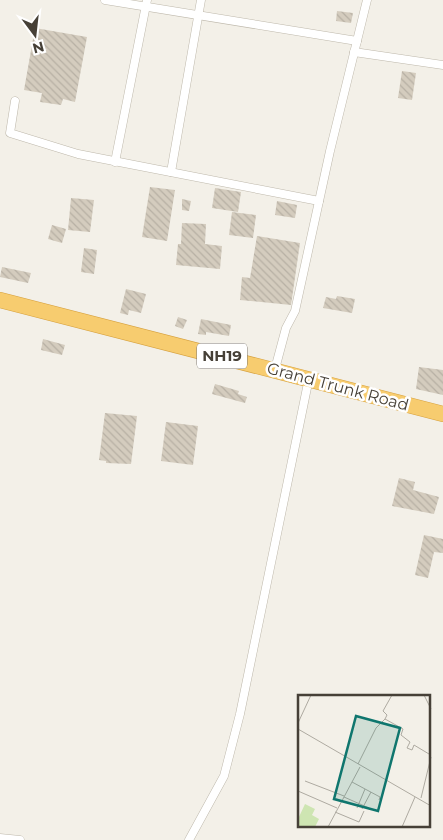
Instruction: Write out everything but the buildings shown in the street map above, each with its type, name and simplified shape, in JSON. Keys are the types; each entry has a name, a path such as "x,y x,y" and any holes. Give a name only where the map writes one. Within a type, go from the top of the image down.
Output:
{"highway":[{"name":"Grand Trunk Road","path":"0,300 275,369 443,414"}],"street":[{"path":"105,0 146,3 198,15 357,41"},
{"path":"172,172 201,0"},
{"path":"275,369 286,328 295,311 367,0"},
{"path":"115,162 146,3"},
{"path":"354,52 443,65"},
{"path":"15,101 10,133 78,154 319,201"},
{"path":"189,840 224,776 240,714 308,378"},
{"path":"0,838 20,840"}]}
